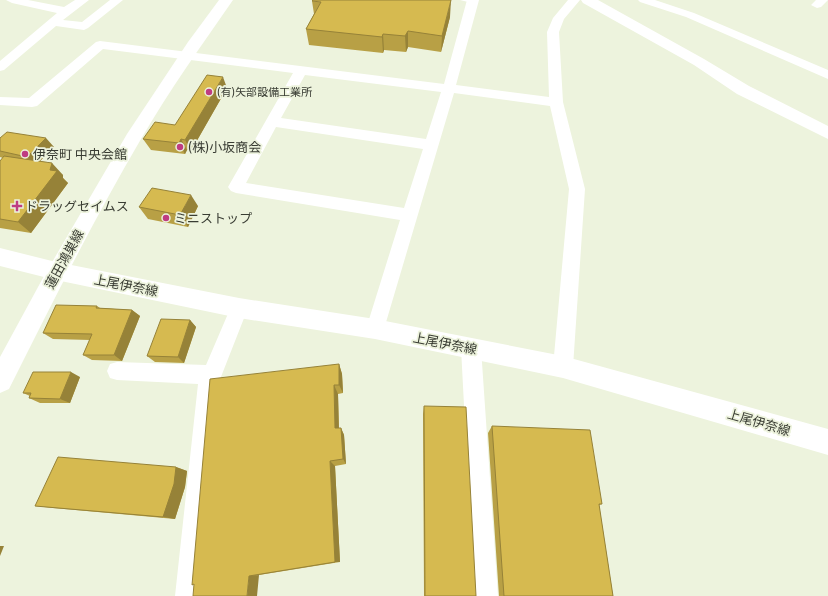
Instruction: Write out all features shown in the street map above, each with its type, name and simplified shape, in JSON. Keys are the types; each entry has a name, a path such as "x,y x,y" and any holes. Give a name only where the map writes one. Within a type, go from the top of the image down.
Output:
{"street":[{"path":"12,0 66,11"},
{"path":"0,67 66,11 83,0"},
{"path":"53,22 84,26 117,0"},
{"name":"蓮田鴻巣線","path":"0,381 8,352 132,138 185,55 226,0"},
{"path":"375,329 449,88 469,0"},
{"path":"563,366 577,189 556,102 553,32 559,18 574,0"},
{"path":"588,0 699,62 743,90 828,134"},
{"path":"644,0 690,15 828,75"},
{"path":"0,101 32,103 100,45 556,102"},
{"path":"0,49 16,54"},
{"path":"301,70 236,187 410,215"},
{"path":"273,122 432,145"},
{"name":"上尾伊奈線","path":"0,257 56,271 239,308 375,329 563,366 828,442"},
{"path":"187,596 207,387 239,308"},
{"path":"471,348 486,596"},
{"path":"117,371 212,375"}],"building":[{"path":"451,0 442,36 408,31 405,36 383,34 382,37 306,29 321,2 312,1"},
{"path":"207,75 223,77 185,140 181,139 179,143 143,139 155,122 175,125"},
{"path":"7,132 46,138 27,157 0,151 0,138"},
{"path":"4,156 52,163 50,170 57,171 18,222 0,219 0,161"},
{"path":"152,188 191,195 180,215 139,207"},
{"path":"56,305 97,306 96,308 132,310 114,355 83,355 92,334 43,333"},
{"path":"161,319 190,320 178,357 147,356"},
{"path":"339,364 339,385 334,385 335,428 341,428 343,459 330,461 335,562 249,576 247,596 193,596 194,584 192,585 210,379"},
{"path":"33,372 71,372 60,399 29,398 31,393 23,393"},
{"path":"424,406 466,407 476,596 425,596"},
{"path":"492,426 590,430 602,504 599,504 613,596 504,596"},
{"path":"58,457 176,467 174,484 163,517 35,506"}],"place":[{"name":"(有)矢部設備工業所","path":"209,92"},
{"name":"(株)小坂商会","path":"180,147"},
{"name":"伊奈町 中央会館","path":"25,154"},
{"name":"ドラッグセイムス","path":"17,206"},
{"name":"ミニストップ","path":"166,218"}]}
